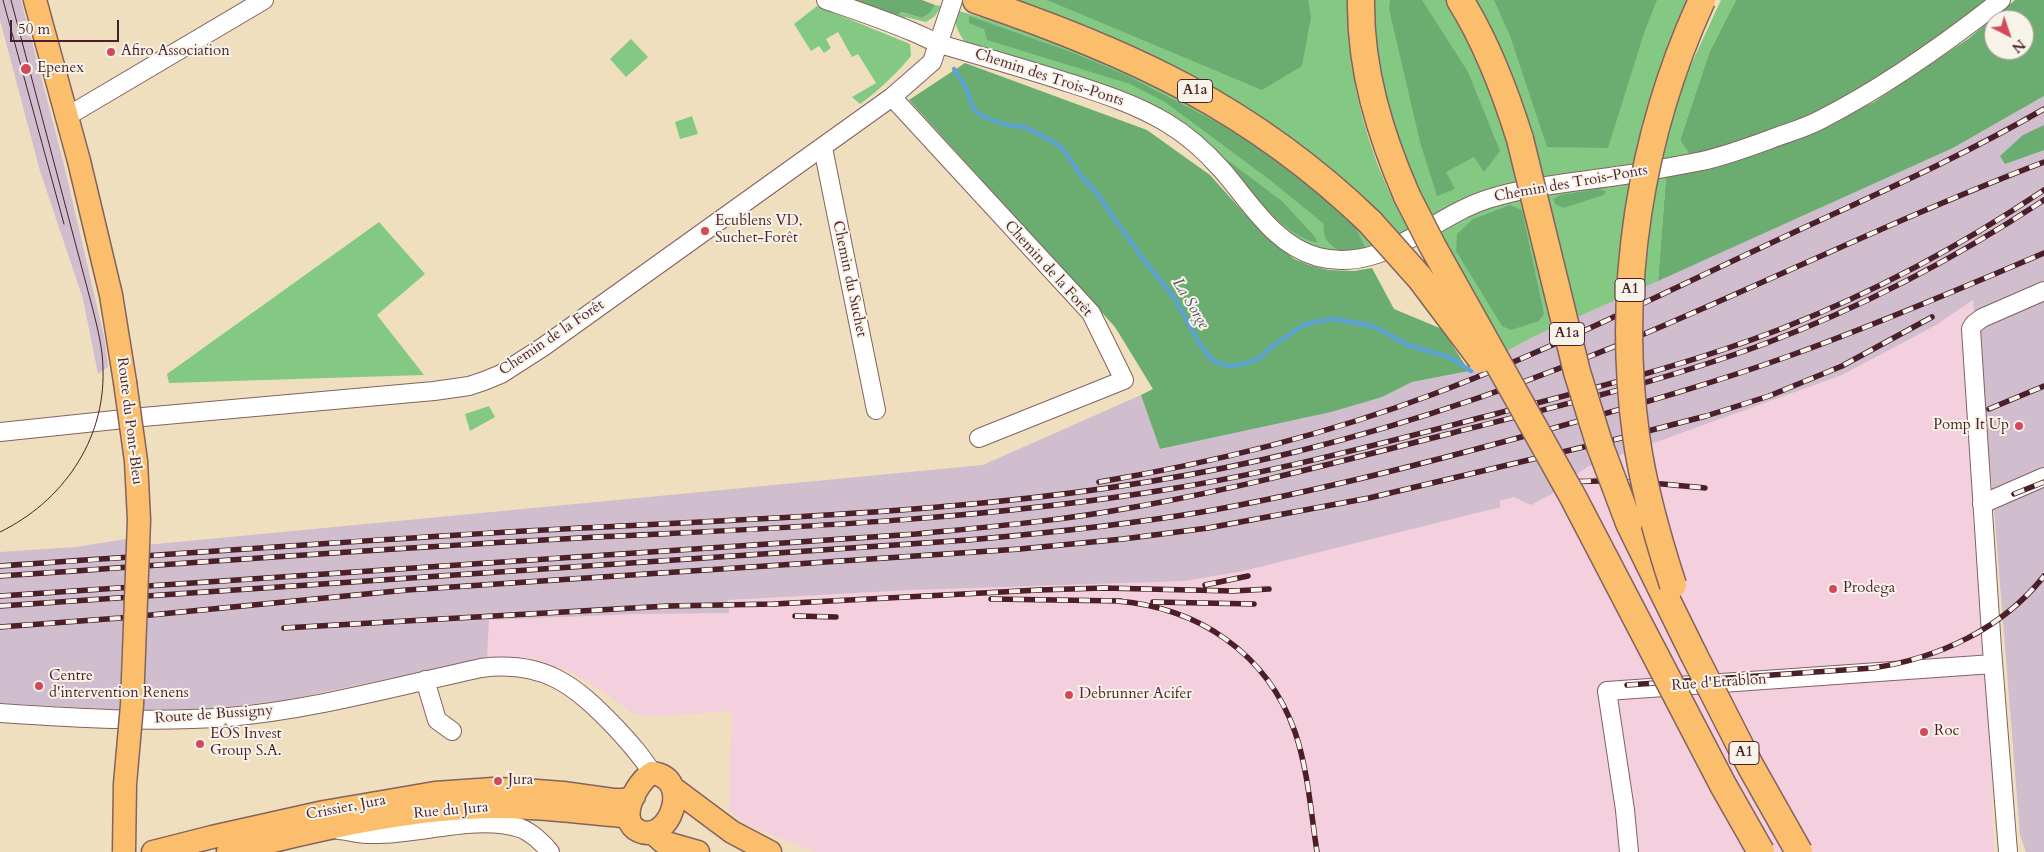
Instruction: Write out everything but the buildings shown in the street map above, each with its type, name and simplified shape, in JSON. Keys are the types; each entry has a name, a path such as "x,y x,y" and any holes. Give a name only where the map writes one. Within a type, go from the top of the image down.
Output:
{"highway":[{"name":"A1","path":"1361,0 1364,56 1371,96 1382,135 1407,196 1432,245 1542,440 1603,553 1723,786 1761,852"},
{"name":"A1a","path":"1460,0 1481,38 1511,109 1531,179 1567,335 1588,410 1612,483 1652,573 1693,653"},
{"name":"A1","path":"1702,0 1669,83 1648,158 1634,235 1628,318 1631,397 1642,474 1661,548 1693,653 1752,768 1799,852"},
{"name":"A1a","path":"985,3 1121,55 1208,98 1292,154 1348,200 1398,251 1435,297 1542,440"}],"main road":[{"name":"Route du Pont-Bleu","path":"35,0 111,295 136,461 139,520 134,680 124,784 124,852"},
{"name":"Route de Bussigny","path":"652,773 660,775 672,788 732,832 770,852"},
{"path":"652,773 643,780 634,796 628,818 632,826 640,832 698,852"},
{"path":"661,839 662,826 671,811 675,797 672,788"},
{"name":"Crissier, Jura","path":"153,852 267,824 380,802 465,791 493,789 543,790 614,800 625,800 634,796"},
{"name":"Rue du Jura","path":"228,852 331,829 444,810 516,807 628,818"}],"street":[{"path":"66,117 264,0"},
{"name":"Chemin des Trois-Ponts","path":"826,0 915,32 938,44 970,52 1108,95 1140,109 1185,136 1209,157 1267,223 1288,243 1315,256 1346,260 1369,257 1389,250 1449,217 1485,200 1520,190 1627,175 1706,160 1755,145 1817,121 1869,93 1914,64 2001,0"},
{"name":"Chemin de la Forêt","path":"0,432 434,391 484,381 501,374 543,347 892,97 929,65 953,0"},
{"name":"Chemin de la Forêt","path":"892,97 1091,313 1124,380 978,438"},
{"name":"Chemin du Suchet","path":"823,148 876,410"},
{"path":"2008,852 1993,664 1971,330 1974,324 1982,318 2044,291"},
{"path":"1982,504 2044,477"},
{"name":"Rue d'Etrablon","path":"1629,852 1625,810 1607,691 1993,664"},
{"name":"Route de Bussigny","path":"0,713 137,720 228,717 278,711 494,666 527,668 552,676 574,688 595,706 639,753 652,773"},
{"path":"425,680 437,720 452,731"},
{"path":"331,829 369,834 459,826 507,825 522,829 535,837 550,852"}],"shaded area":[{"path":"0,0 21,0 64,165 105,341 108,367 98,374 83,299 40,171 0,20"},
{"path":"2044,96 2044,852 2026,852 2020,835 1993,496 1973,300 1936,325 1842,375 1587,467 1550,495 1531,505 1514,497 1499,501 1501,507 1243,571 1184,581 911,590 728,600 729,613 636,614 489,620 487,658 286,700 176,713 0,703 0,552 76,547 145,536 146,545 983,465 1141,395 1161,449 1382,397 1412,382 1469,371 1535,336 1953,148"},
{"path":"1974,300 1973,488 1995,773 1991,785 1994,852 816,852 747,825 729,811 732,711 651,717 632,713 609,695 571,672 533,658 487,658 489,620 636,614 728,613 728,600 911,590 1501,506 1498,501 1514,497 1550,495 1587,467 1842,375 1936,325"}],"green space":[{"path":"853,0 922,0 935,5 930,13 922,18 902,12 894,17"},
{"path":"1005,0 1347,0 1351,60 1363,119 1382,175 1409,229 1396,237 1358,197"},
{"path":"1047,0 1308,0 1311,17 1302,66 1262,90"},
{"path":"1372,0 1693,0 1636,168 1430,220 1402,158 1382,97"},
{"path":"1390,0 1422,0 1468,72 1500,151 1484,172 1474,157 1446,172 1455,189 1437,196 1420,142 1389,9"},
{"path":"1494,0 1657,0 1645,30 1608,148 1547,147 1510,36"},
{"path":"1721,0 1736,0 1709,53 1680,140 1691,157 1660,165 1682,84"},
{"path":"1736,0 1988,0 1906,62 1840,102 1817,114 1770,133 1691,157 1680,140 1709,53"},
{"path":"2015,0 2044,0 2044,96 1953,148 1658,281 1666,177 1716,166 1820,128 1874,102 1968,39 1984,26 1984,60 2034,60 2034,10 2003,10"},
{"path":"935,5 941,6 935,16 926,22 905,17 904,20 894,17 902,12 922,18 930,13"},
{"path":"817,6 910,44 911,56 887,82 860,104 852,97 876,83 858,54 852,57 838,32 826,39 831,48 824,53 819,46 811,51 794,24"},
{"path":"956,10 1011,26 1089,55 1180,98 1265,150 1305,179 1343,211 1379,246 1343,252 1314,247 1289,232 1266,212 1225,162 1203,139 1178,120 1101,84 965,42 957,27 955,19"},
{"path":"969,16 1071,52 1126,75 1224,126 1280,163 1352,220 1366,249 1340,251 1332,246 1325,237 1324,224 1270,180 1165,102 1130,84 987,40 984,29 969,23"},
{"path":"631,39 648,57 626,77 610,59"},
{"path":"965,63 1147,130 1210,175 1261,232 1294,259 1328,270 1354,271 1372,268 1394,309 1442,329 1469,371 1412,382 1382,397 1331,412 1160,449 1141,395 1153,389 1115,327 909,100"},
{"path":"692,116 698,134 680,139 675,122"},
{"path":"2044,125 2044,150 2005,164 2000,156 2023,135"},
{"path":"1226,159 1283,202 1315,237 1318,243 1304,239 1279,221 1255,196"},
{"path":"1666,177 1658,281 1535,336 1505,352 1437,233 1487,206 1518,197"},
{"path":"1598,189 1606,191 1604,195 1563,208 1555,204 1554,199 1560,195"},
{"path":"1510,205 1522,210 1544,314 1539,321 1511,330 1502,326 1456,251 1457,234 1473,219"},
{"path":"379,222 425,274 377,315 424,375 169,383 167,374"},
{"path":"489,406 495,417 470,431 465,414"}],"waterway":[{"name":"La Sorge","path":"954,69 966,88 974,110 984,117 1006,125 1025,127 1063,149 1082,177 1095,191 1141,256 1175,299 1201,346 1213,361 1227,366 1245,364 1261,357 1271,347 1302,326 1318,321 1335,319 1373,326 1408,345 1449,357 1471,371"}],"tram line":[{"path":"3,0 64,224"},
{"path":"0,532 43,504 76,466 88,445 96,421 102,396 103,370 95,318 11,0"}],"railway":[{"path":"1099,482 1225,457 1309,435 1391,409 1472,379 1594,326 1900,183 1973,148 2044,109"},
{"path":"0,566 436,536 850,514 940,507 1118,487 1207,471 1342,440 1436,412 1529,380 1620,344 1901,221 2044,162"},
{"path":"0,576 435,546 876,522 1023,509 1097,500 1212,482 1335,455 1571,394 1642,375 1748,341 1817,314 1884,283 1982,230 2044,190"},
{"path":"0,596 916,534 1103,513 1289,474 1567,404 1725,358 1801,330 1908,280 1977,242 2044,200"},
{"path":"0,606 968,540 1086,528 1202,512 1328,486 1412,466 1536,433 1695,387 1758,367 1853,332 2044,253"},
{"path":"0,627 120,618 407,590 1020,549 1208,528 1369,498 1706,416 1769,396 1842,366 1932,317"},
{"path":"1989,409 2044,386"},
{"path":"1558,483 1613,481 1705,488"},
{"path":"2014,494 2044,482"},
{"path":"1205,585 1248,576"},
{"path":"1627,685 1873,668 1922,657 1968,638 1989,626 2027,595 2044,576"},
{"path":"284,628 668,606 774,604 1039,590 1103,588 1233,591 1269,589"},
{"path":"991,599 1121,601"},
{"path":"1116,601 1146,605 1175,613 1201,624 1226,639 1248,657 1267,679 1283,704 1295,732 1306,776 1317,852"},
{"path":"1153,602 1254,604"},
{"path":"795,616 836,617"}],"place":[{"name":"Afiro Association","path":"111,52"},
{"name":"Epenex","path":"26,69"},
{"name":"Ecublens VD, Suchet-Forêt","path":"705,231"},
{"name":"Pomp It Up","path":"2019,426"},
{"name":"Prodega","path":"1833,589"},
{"name":"Centre d'intervention Renens","path":"39,686"},
{"name":"Debrunner Acifer","path":"1069,695"},
{"name":"Roc","path":"1924,732"},
{"name":"EÔS Invest Group S.A.","path":"200,744"},
{"name":"Jura","path":"498,781"}]}
